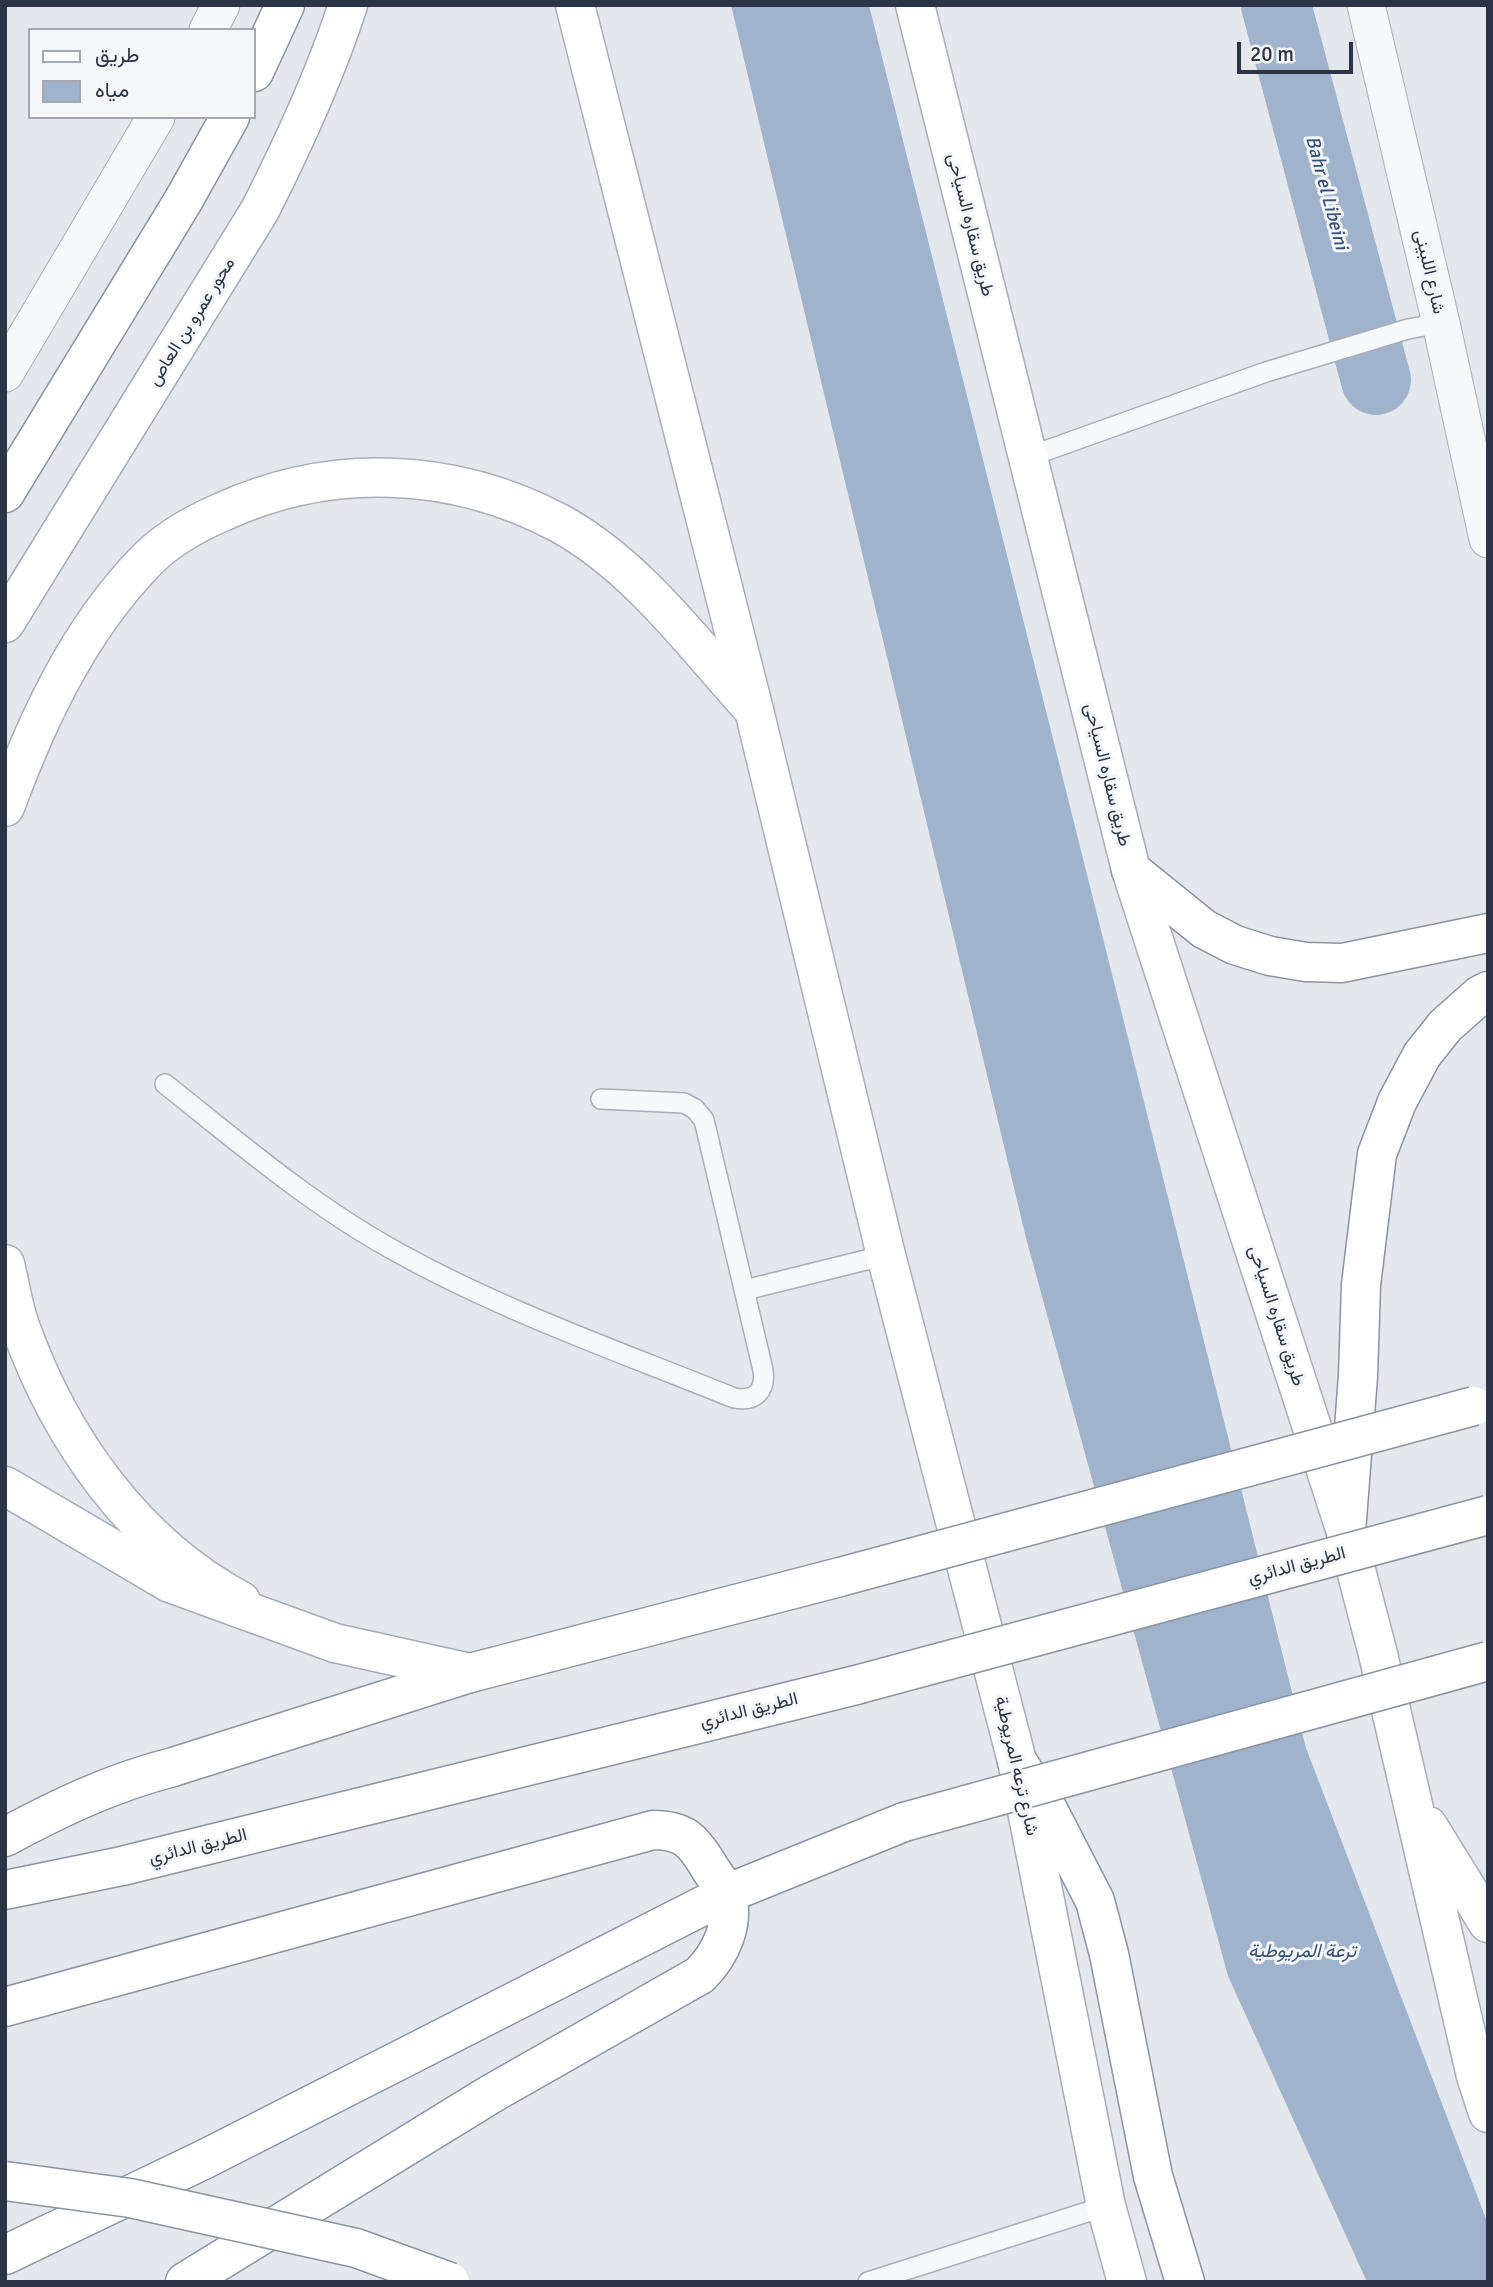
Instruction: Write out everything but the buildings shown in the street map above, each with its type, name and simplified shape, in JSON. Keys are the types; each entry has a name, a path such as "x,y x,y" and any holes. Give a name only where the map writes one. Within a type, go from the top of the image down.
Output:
{"main road":[{"path":"256,68 285,5"},
{"name":"محور عمرو بن العاص","path":"5,623 260,210 292,148 322,79 348,5"},
{"path":"575,5 754,710 886,1255"},
{"name":"طريق سقاره السياحى","path":"915,5 1131,870 1346,1532"},
{"path":"5,493 183,201 229,119"},
{"path":"5,807 29,744 70,663 108,606 144,562 194,524 252,498 314,482 377,476 440,482 502,498 560,524 613,560 659,604 754,710"},
{"path":"1131,870 1204,929 1235,945 1282,958 1342,963 1488,933"},
{"path":"1488,991 1445,1026 1422,1055 1397,1102 1377,1154 1361,1285 1358,1376 1346,1532 1476,2076 1488,2113"},
{"name":"شارع ترعه المريوطية","path":"886,1255 1017,1761 1105,2206 1128,2282"},
{"path":"5,1264 19,1323 43,1384 75,1441 114,1493 144,1530 180,1561 228,1593 280,1621"},
{"path":"5,1837 62,1806 136,1776 173,1767 470,1673 840,1577 1481,1404"},
{"path":"5,1486 170,1583 335,1643 470,1673"},
{"name":"الطريق الدائري","path":"5,1890 122,1866 856,1685 1488,1515"},
{"path":"5,2255 205,2159 726,1894 904,1822 1488,1661"},
{"path":"1017,1761 1052,1818 1095,1901 1109,1954 1153,2176 1185,2282"},
{"path":"1412,1800 1488,1923"},
{"path":"5,2007 653,1830 670,1830 686,1837 699,1850 726,1894 728,1912 722,1947 700,1975 491,2094 185,2282"},
{"path":"5,2180 130,2198 356,2248 450,2282"}],"street":[{"path":"209,28 221,5"},
{"name":"شارع اللبينى","path":"1366,5 1425,326 1488,539"},
{"path":"5,373 155,119"}],"lane":[{"path":"1028,457 1266,372 1425,326"},
{"path":"165,1084 300,1191 431,1271 477,1293 734,1398 745,1400 754,1397 762,1390 765,1380 704,1120 695,1109 684,1102 601,1099"},
{"path":"744,1290 886,1255"},
{"path":"868,2282 1105,2206"}],"water":[{"name":"ترعة المريوطية","path":"731,5 869,5 1306,1748 1488,2224 1488,2282 1367,2282 1228,1976 1026,1238"}],"waterway":[{"name":"Bahr el Libeini","path":"1276,5 1376,380"}]}
